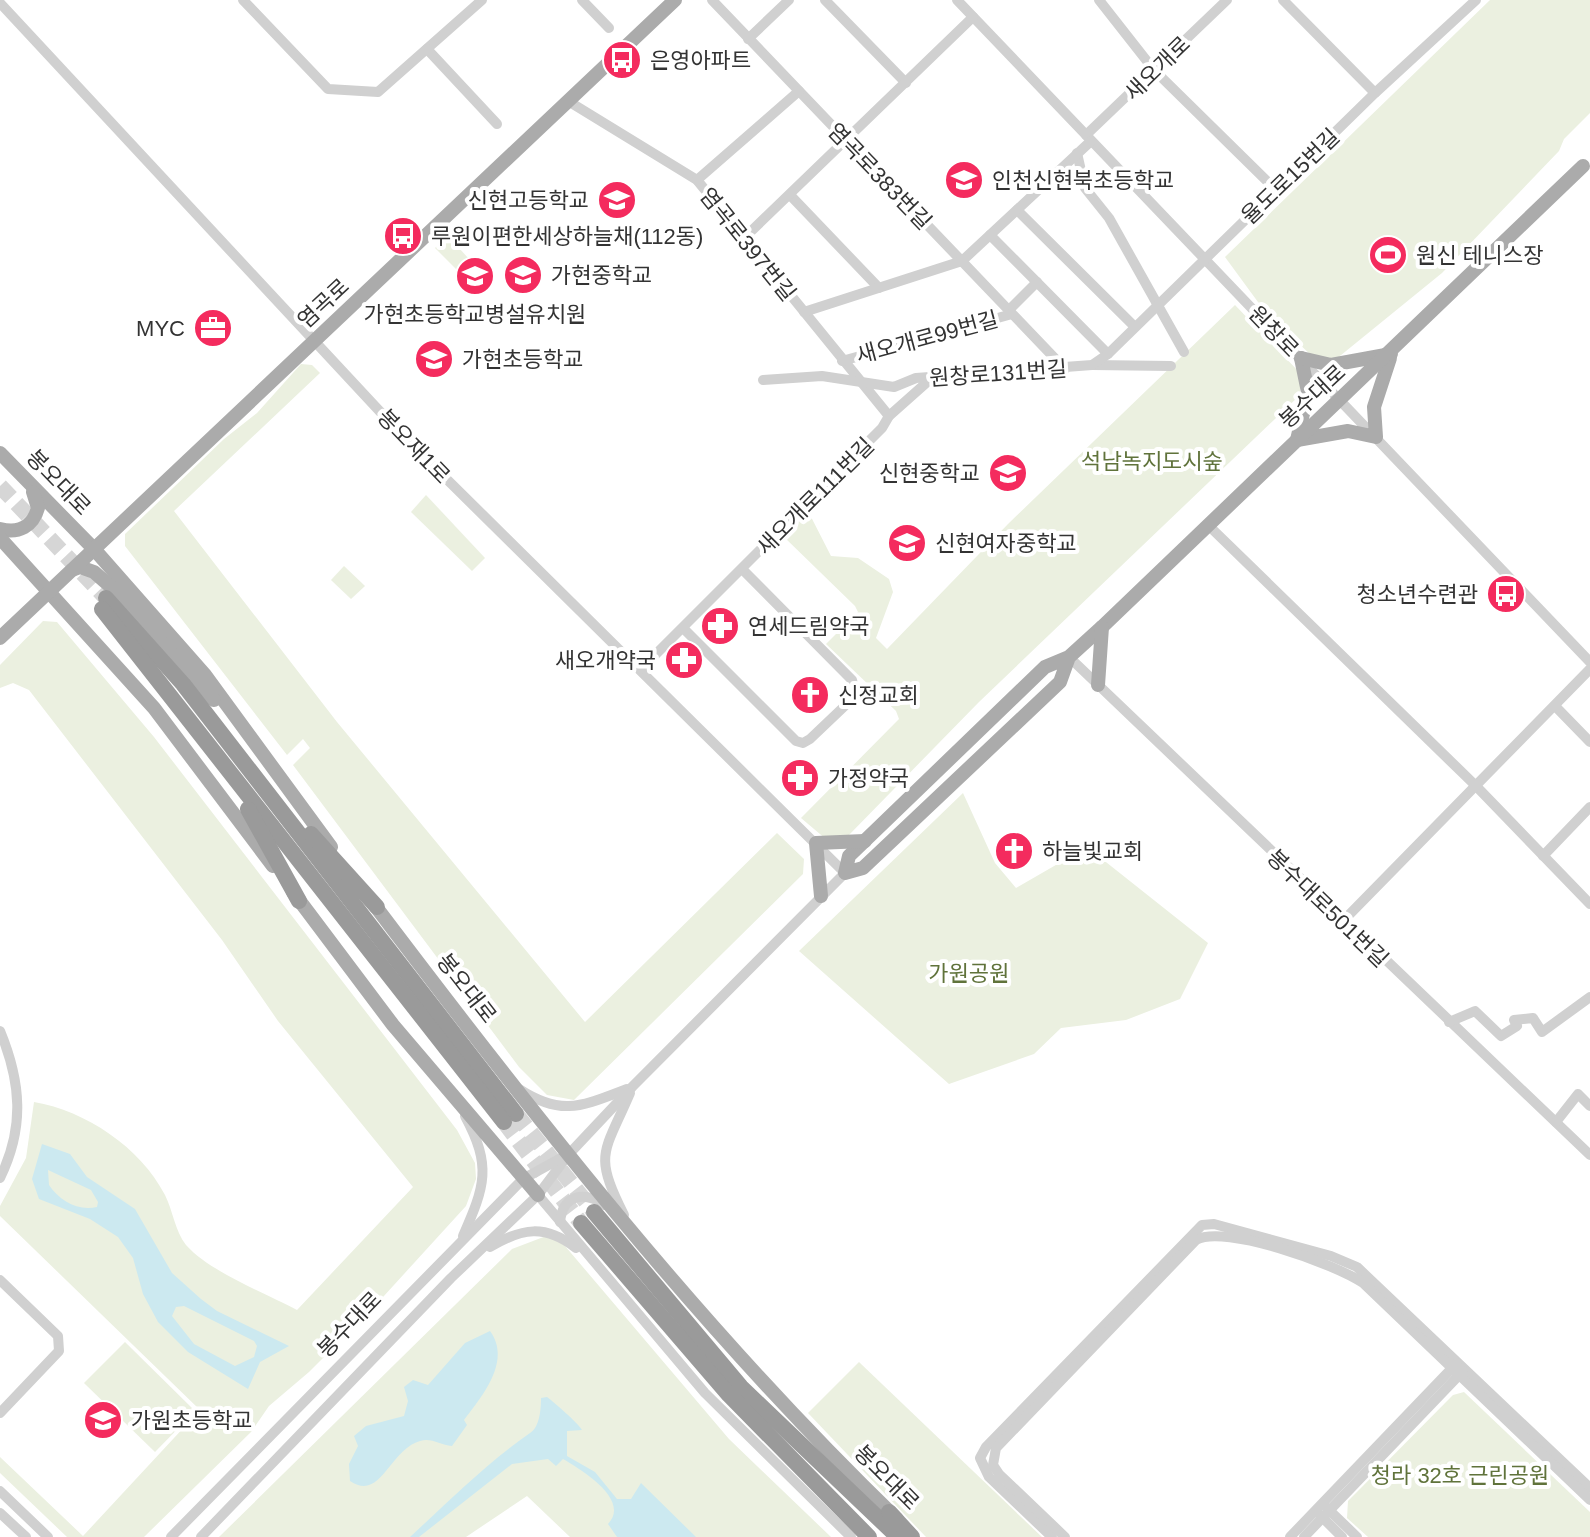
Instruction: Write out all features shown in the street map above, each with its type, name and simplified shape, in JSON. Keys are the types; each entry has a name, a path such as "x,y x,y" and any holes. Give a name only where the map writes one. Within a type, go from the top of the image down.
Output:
{"highway":[{"name":"봉오대로","path":"102,601 183,684 510,1118 181,707 102,601"},
{"path":"183,684 377,907"},
{"path":"181,707 266,836 299,901"},
{"name":"봉오대로","path":"869,1537 729,1395 587,1218 741,1387 898,1537"},
{"path":"889,1512 914,1537"}],"main road":[{"name":"염곡로","path":"0,638 675,0"},
{"name":"봉수대로","path":"1069,657 1060,682 863,868 845,873 849,856 1045,667 1069,657 1102,627 1583,166"},
{"path":"1391,353 1374,407 1376,437 1348,431 1297,440 1308,392 1301,358 1331,365 1391,353"},
{"name":"봉오대로","path":"0,453 94,549 205,675 242,729 511,1083 613,1210 721,1336 889,1512"},
{"path":"0,529 23,529 36,516 37,499 28,482"},
{"path":"0,538 154,708 393,1025 538,1195"},
{"path":"72,570 80,567 94,572 110,586 242,729"},
{"path":"1098,685 1102,627"},
{"path":"821,896 816,843 865,841"}],"street":[{"path":"243,0 328,89 378,92 482,0"},
{"path":"582,0 609,28"},
{"name":"염곡로383번길","path":"712,0 962,261"},
{"path":"748,39 789,0"},
{"path":"825,0 906,83"},
{"name":"원창로","path":"957,0 1590,662"},
{"path":"1099,0 1154,70 1276,190"},
{"name":"새오개로","path":"804,312 962,261 1077,153 1154,70 1227,0"},
{"path":"1283,0 1375,93"},
{"name":"율도로15번길","path":"1205,259 1375,93 1476,0"},
{"name":"봉오재1로","path":"0,3 409,443 845,873"},
{"path":"744,238 973,17"},
{"path":"427,49 497,124"},
{"path":"697,180 799,91"},
{"name":"염곡로397번길","path":"568,101 697,180 804,312"},
{"path":"1077,153 1085,188 1109,218 1184,352"},
{"path":"790,195 879,288"},
{"path":"1017,210 1135,327"},
{"path":"990,235 1108,354"},
{"name":"원창로131번길","path":"1092,365 1108,354 1205,259"},
{"name":"새오개로99번길","path":"962,261 1065,369"},
{"path":"1010,312 1037,282"},
{"name":"새오개로111번길","path":"641,669 882,428 889,416 804,312"},
{"name":"새오개로99번길","path":"842,361 1010,312"},
{"name":"원창로131번길","path":"763,380 822,376 894,387 916,378 934,376 1092,365 1171,366"},
{"path":"889,416 934,376"},
{"path":"1208,525 1476,786 1590,904"},
{"path":"683,628 796,741 803,743 810,739 851,700 855,692 852,680 742,569"},
{"name":"봉수대로501번길","path":"1069,657 1342,922 1590,1155"},
{"path":"1342,922 1590,669"},
{"path":"1555,706 1590,742"},
{"path":"1543,856 1590,807"},
{"name":"봉수대로","path":"201,1537 474,1256 538,1195 569,1154 633,1086 845,873"},
{"path":"1449,1022 1475,1011 1501,1036 1517,1026 1514,1020 1533,1018 1542,1032 1590,997"},
{"path":"0,1031 13,1065 19,1108 16,1138 0,1178"},
{"path":"511,1083 540,1102 564,1108 633,1086"},
{"path":"632,1232 604,1169 607,1145 633,1086"},
{"path":"1556,1122 1578,1094 1590,1106"},
{"path":"457,1100 478,1140 484,1169 483,1188 459,1243"},
{"name":"봉수대로","path":"171,1537 523,1179 569,1154"},
{"path":"538,1195 705,1393 851,1537"},
{"path":"560,1222 564,1206 576,1197 594,1198 613,1210"},
{"path":"1052,1537 989,1477 980,1458 986,1447 1202,1225 1214,1224 1331,1256 1357,1267 1590,1500"},
{"path":"474,1256 506,1238 538,1229 567,1240 593,1260"},
{"path":"1065,1537 999,1474 993,1465 996,1448 1196,1240 1205,1235 1234,1238 1348,1272 1590,1488"},
{"path":"0,1280 58,1336 60,1344 59,1351 0,1413"},
{"path":"1290,1537 1322,1511 1459,1368"},
{"path":"0,1491 48,1537"},
{"path":"1304,1537 1322,1511"},
{"path":"1322,1511 1342,1537"},
{"path":"1322,1511 1357,1537"},
{"path":"0,1513 26,1537"}],"green space":[{"path":"1490,0 1590,0 1590,113 1564,139 1559,151 1442,273 1335,360 1312,356 1266,313 1225,257"},
{"path":"448,236 469,259 457,270 435,248"},
{"name":"석남녹지도시숲","path":"1235,305 1300,373 1300,395 979,702 848,836 827,840 801,818 899,719 896,711 826,644 858,612 855,606 784,537 808,511 831,556 858,558 889,579 893,592 876,638 887,649 1008,524"},
{"path":"301,364 312,365 320,373 174,511 337,722 585,1022 777,833 804,859 803,874 574,1100 547,1095 519,1067 293,765 310,748 303,739 287,755 125,546 125,534 224,439 257,413"},
{"path":"426,495 485,558 472,571 411,512"},
{"path":"344,566 365,586 351,599 331,580"},
{"path":"43,621 57,622 154,737 457,1130 475,1163 476,1179 466,1206 373,1308 309,1372 269,1406 251,1432 144,1537 67,1537 0,1473 0,1457 83,1536 200,1410 0,1216 0,1206 26,1158 34,1102 73,1114 110,1134 141,1161 154,1178 165,1195 179,1234 196,1255 223,1273 297,1310 413,1187 278,1021 222,940 29,690 13,683 0,688 0,665"},
{"name":"가원공원","path":"963,793 995,863 1016,888 1087,847 1208,943 1180,999 1126,1020 1061,1028 1034,1054 949,1084 799,951"},
{"path":"554,1233 729,1439 831,1537 570,1537 527,1496 466,1537 219,1537 512,1249"},
{"path":"125,1342 195,1411 155,1452 84,1383"},
{"path":"859,1362 1042,1537 926,1537 808,1413"},
{"name":"청라 32호 근린공원","path":"1464,1392 1590,1512 1590,1537 1368,1537 1347,1518 1348,1501 1453,1395"}],"water":[{"path":"42,1144 70,1154 87,1177 135,1209 172,1273 201,1299 217,1311 289,1346 260,1362 248,1389 188,1352 158,1322 143,1294 133,1258 118,1237 90,1219 39,1199 32,1179","holes":["48,1170 91,1190 98,1202 97,1207 83,1208 58,1196 49,1185","184,1306 254,1341 257,1346 254,1357 235,1366 194,1344 172,1316 176,1307"]},
{"path":"490,1331 496,1342 496,1366 486,1389 464,1420 467,1425 452,1446 420,1441 409,1446 370,1485 361,1486 350,1481 349,1464 358,1446 354,1436 366,1426 404,1416 408,1401 404,1387 413,1380 428,1385 465,1343"},
{"path":"547,1397 582,1430 567,1431 567,1456 595,1472 617,1499 631,1499 641,1483 696,1537 617,1537 608,1524 613,1515 609,1496 581,1470 563,1459 556,1466 548,1459 512,1464 419,1537 410,1537 483,1470 533,1430 539,1417 541,1398"}],"tunnel":[{"path":"0,486 106,598"},
{"path":"516,1114 594,1212"},
{"path":"504,1122 581,1223"}],"place":[{"name":"은영아파트","path":"622,60"},
{"name":"인천신현북초등학교","path":"964,180"},
{"name":"신현고등학교","path":"617,200"},
{"name":"루원이편한세상하늘채(112동)","path":"403,236"},
{"name":"원신 테니스장","path":"1388,255"},
{"name":"가현중학교","path":"523,275"},
{"name":"가현초등학교병설유치원","path":"475,276"},
{"name":"MYC","path":"213,328"},
{"name":"가현초등학교","path":"434,359"},
{"name":"신현중학교","path":"1008,473"},
{"name":"신현여자중학교","path":"907,543"},
{"name":"청소년수련관","path":"1506,594"},
{"name":"연세드림약국","path":"720,626"},
{"name":"새오개약국","path":"684,660"},
{"name":"신정교회","path":"810,695"},
{"name":"가정약국","path":"800,778"},
{"name":"하늘빛교회","path":"1014,851"},
{"name":"가원초등학교","path":"103,1420"}]}
